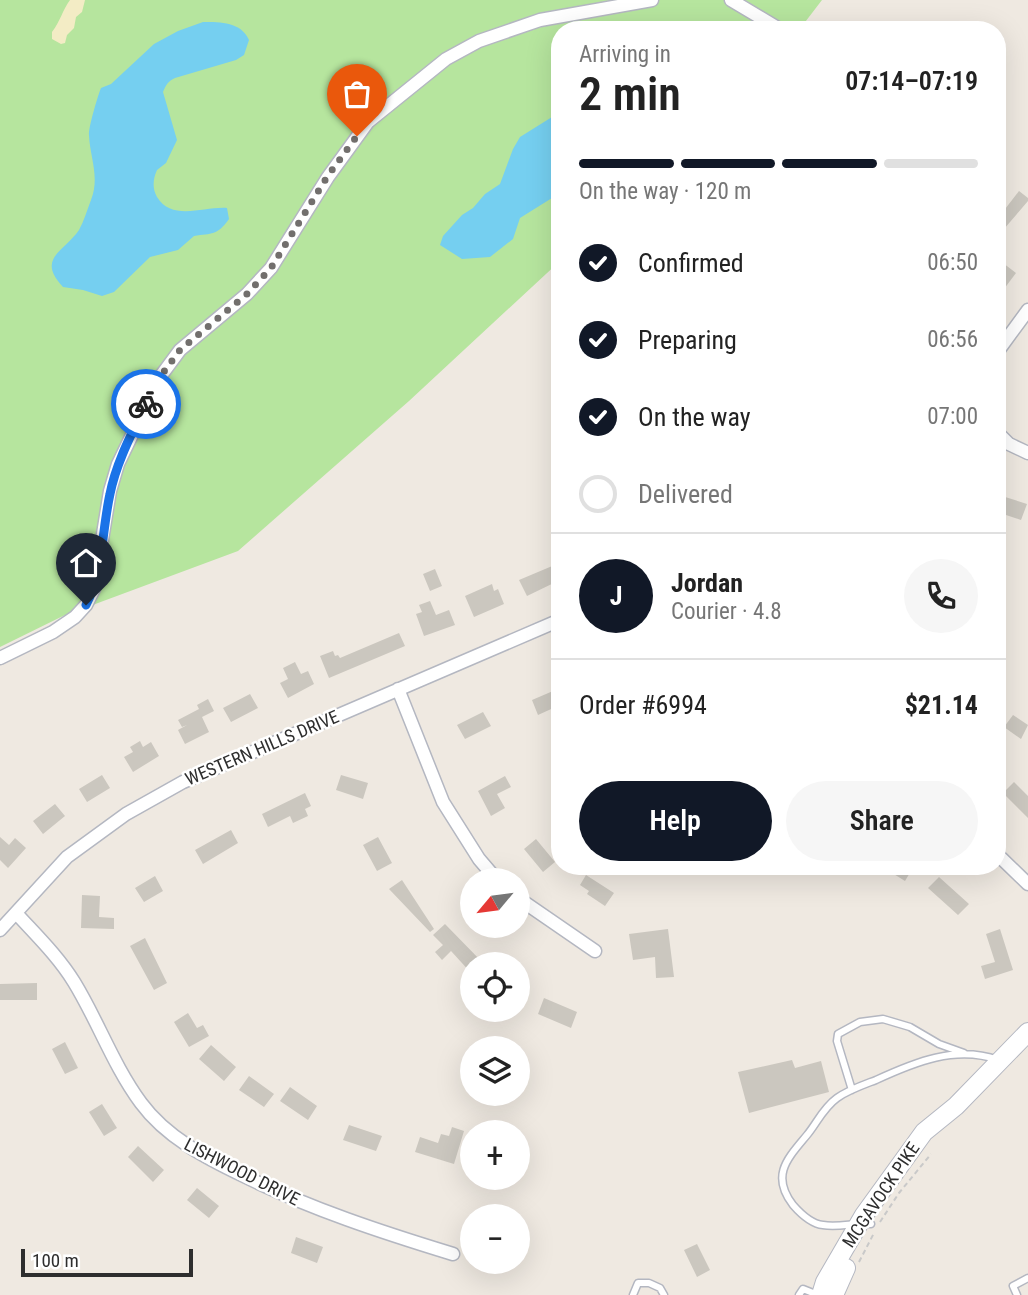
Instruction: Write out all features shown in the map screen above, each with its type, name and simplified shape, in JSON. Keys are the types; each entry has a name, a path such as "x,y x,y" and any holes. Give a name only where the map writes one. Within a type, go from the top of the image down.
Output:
{"main road":[{"name":"MCGAVOCK PIKE","path":"819,1295 865,1223 956,1105 1028,1032"},
{"name":"MCGAVOCK PIKE","path":"834,1295 865,1223"}],"street":[{"path":"0,657 53,632 75,617 86,605 94,589 110,491 118,464 160,377 180,350 247,294 271,268 327,177 368,122 446,59 479,41 540,20 652,0"},
{"path":"731,0 766,21"},
{"path":"1006,340 1028,310"},
{"path":"1006,441 1028,453"},
{"name":"WESTERN HILLS DRIVE","path":"0,930 66,857 126,814 183,782 551,624"},
{"path":"398,689 443,802 486,868"},
{"path":"1006,863 1028,884"},
{"path":"530,906 595,951"},
{"name":"LISHWOOD DRIVE","path":"16,913 65,968 141,1103 152,1117 181,1142 232,1170 316,1209 453,1255"}],"lane":[{"path":"852,1090 837,1041 838,1034 860,1022 883,1019 899,1022 939,1044 966,1053"},
{"path":"865,1223 823,1225 811,1221 797,1210 787,1197 782,1178 786,1160 826,1108 852,1090 912,1063 966,1053 982,1054 1000,1060"},
{"path":"1017,1295 1013,1286 1028,1278"},
{"path":"633,1295 638,1283 649,1283 660,1288 664,1295"},
{"path":"799,1295 803,1289 819,1295"}],"path":[{"path":"856,1269 885,1214 931,1154"}],"green space":[{"path":"0,0 822,0 806,21 551,21 551,269 409,401 238,551 63,616 0,647"}],"sand":[{"path":"70,0 85,0 82,12 76,17 74,28 67,35 65,43 61,44 52,39 52,32"}],"water":[{"path":"203,22 236,26 249,40 244,55 236,60 175,78 166,85 163,92 177,140 166,163 157,170 154,187 163,205 171,209 189,211 227,208 229,219 217,231 194,236 178,250 150,257 114,292 102,296 63,287 55,277 52,262 79,230 94,192 95,175 89,132 101,88 111,84 154,44"},
{"path":"551,118 551,199 520,218 513,239 490,257 462,259 440,245 443,236 485,194 500,184 520,137"}],"building":[{"path":"1019,191 1028,198 1006,227 1006,208"},
{"path":"1006,265 1016,273 1006,286"},
{"path":"1006,497 1027,504 1021,520 1006,515"},
{"path":"551,567 551,584 527,596 519,580"},
{"path":"435,569 442,586 430,591 423,574"},
{"path":"492,584 494,591 498,589 504,604 474,617 465,596"},
{"path":"430,601 436,615 449,610 455,625 424,636 416,614 422,612 419,605"},
{"path":"399,633 405,646 329,678 320,656 333,651 335,656 340,658"},
{"path":"295,662 301,674 308,671 314,684 288,698 280,683 288,679 283,668"},
{"path":"551,692 551,709 538,715 532,700"},
{"path":"250,694 258,708 231,722 223,708"},
{"path":"208,699 214,711 202,717 209,732 185,744 178,730 187,725 182,727 178,720 199,709 197,705"},
{"path":"483,712 491,726 465,739 457,725"},
{"path":"1013,715 1028,725 1021,739 1006,728"},
{"path":"140,741 143,747 151,742 159,756 133,772 124,757 133,752 130,747"},
{"path":"102,775 110,788 87,802 79,789"},
{"path":"341,775 368,783 363,799 336,790"},
{"path":"505,776 511,787 497,794 505,808 491,816 478,791"},
{"path":"1014,782 1028,796 1028,818 1006,796 1006,790"},
{"path":"305,793 311,806 305,809 308,816 293,823 290,816 268,827 262,814"},
{"path":"55,804 65,816 43,834 33,821"},
{"path":"231,830 238,843 203,864 195,850"},
{"path":"0,837 9,845 15,838 26,848 8,868 0,860"},
{"path":"378,837 392,863 377,871 363,845"},
{"path":"536,839 551,857 551,865 543,872 524,849"},
{"path":"586,875 614,893 605,906 587,894 589,891 580,885"},
{"path":"895,875 909,875 905,881"},
{"path":"155,876 163,891 144,902 135,888"},
{"path":"939,877 969,904 958,915 928,888"},
{"path":"402,880 434,929 430,932 389,889"},
{"path":"82,895 100,896 99,917 114,918 114,929 81,928"},
{"path":"445,924 472,952 460,952 460,961 451,951 442,960 435,952 443,945 433,935"},
{"path":"668,929 674,977 656,978 655,957 633,960 629,934"},
{"path":"1000,929 1013,970 985,979 981,966 995,962 986,934"},
{"path":"145,938 167,983 154,990 130,946"},
{"path":"37,983 37,1000 0,1000 0,984"},
{"path":"544,998 577,1012 571,1028 538,1014"},
{"path":"188,1013 197,1028 203,1025 209,1036 189,1047 174,1022"},
{"path":"65,1042 78,1068 65,1074 52,1049"},
{"path":"211,1045 236,1067 224,1081 199,1059"},
{"path":"792,1060 795,1068 821,1061 829,1092 749,1113 738,1072"},
{"path":"249,1076 274,1094 264,1107 239,1090"},
{"path":"290,1087 317,1106 308,1120 280,1101"},
{"path":"102,1104 117,1128 104,1136 89,1112"},
{"path":"349,1125 382,1136 376,1151 343,1140"},
{"path":"452,1127 460,1130 460,1144 454,1164 415,1152 420,1137 438,1143 441,1134 449,1136"},
{"path":"138,1146 164,1170 153,1182 128,1157"},
{"path":"197,1188 219,1206 209,1218 187,1200"},
{"path":"296,1237 323,1247 317,1263 291,1253"},
{"path":"697,1244 710,1270 697,1277 684,1250"}],"way so far":[{"path":"146,404 160,377 180,350 247,294 271,268 327,177 357,136"}],"route":[{"path":"86,605 94,589 110,491 118,464 146,404"}]}
